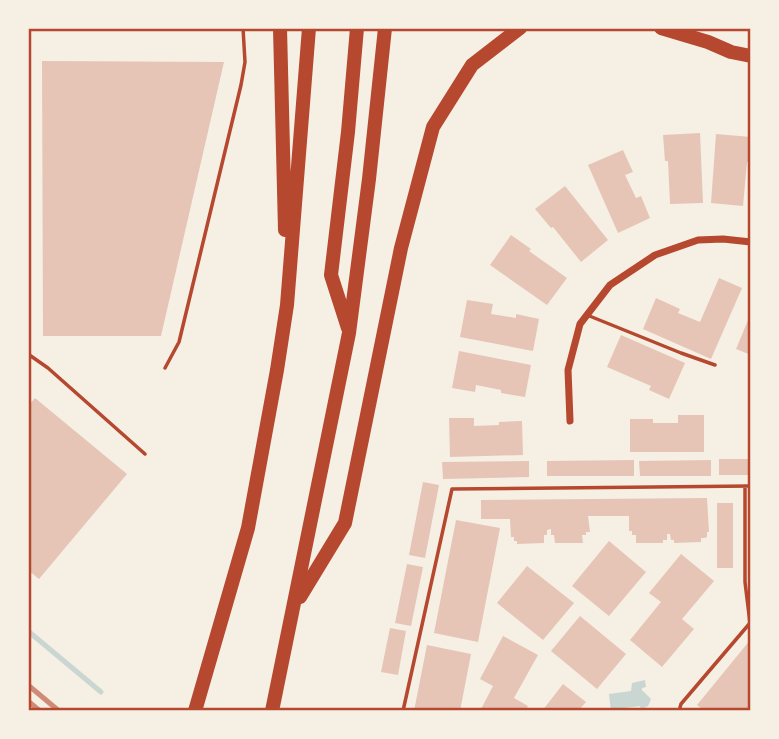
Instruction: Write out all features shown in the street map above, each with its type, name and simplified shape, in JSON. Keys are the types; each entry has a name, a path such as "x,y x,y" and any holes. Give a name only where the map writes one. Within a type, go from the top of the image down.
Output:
{"highway":[{"path":"280,28 287,305"},
{"path":"195,711 247,528 277,370 287,305 309,28"},
{"path":"349,333 331,275 357,28"},
{"path":"272,711 349,333 385,28"},
{"path":"294,607 345,523 401,248 433,127 472,65 520,28"},
{"path":"661,28 708,41 731,52 751,56"}],"street":[{"path":"570,421 568,370 580,324 610,285 655,255 698,240 751,242"}],"lane":[{"path":"165,368 180,342 241,85 245,62 243,28"},
{"path":"586,315 715,365"},
{"path":"28,354 48,368 145,454"},
{"path":"679,711 681,705 751,622 745,582 745,486"},
{"path":"403,711 452,489 751,486"}],"shaded area":[{"path":"645,680 646,687 642,690 651,699 648,706 611,711 609,694 631,691 632,683"}],"building":[{"path":"42,61 224,62 161,336 43,336"},
{"path":"700,133 703,203 670,204 668,161 665,161 663,135"},
{"path":"716,134 751,137 751,162 747,162 743,206 711,203"},
{"path":"623,150 633,172 625,175 636,198 641,196 650,218 618,233 588,165"},
{"path":"565,186 608,240 581,262 535,209"},
{"path":"511,235 567,278 547,305 490,265"},
{"path":"719,278 742,288 711,359 643,329 656,298 680,309 678,313 700,322"},
{"path":"467,300 493,304 491,314 516,318 516,314 539,319 533,351 460,337"},
{"path":"751,313 751,355 736,349"},
{"path":"621,335 685,363 669,399 649,390 651,386 607,367"},
{"path":"459,351 531,365 525,397 476,385 475,392 452,388"},
{"path":"35,398 127,474 39,579 28,570 28,406"},
{"path":"678,415 704,415 704,452 630,452 630,419 678,423"},
{"path":"449,418 474,418 474,426 522,421 523,455 450,457"},
{"path":"719,459 751,459 751,475 719,475"},
{"path":"634,460 634,476 547,476 547,461"},
{"path":"711,460 711,476 640,476 639,461"},
{"path":"529,461 529,477 443,479 442,462"},
{"path":"423,482 439,485 425,558 409,555"},
{"path":"707,498 709,532 707,537 701,538 701,542 674,543 670,534 667,534 667,540 663,540 663,543 636,543 636,535 629,531 629,516 588,516 590,532 582,535 583,543 555,543 551,529 544,535 544,543 517,544 514,537 511,537 510,519 481,519 481,500"},
{"path":"717,503 733,503 733,568 717,568"},
{"path":"456,520 500,528 478,642 434,633"},
{"path":"609,541 646,572 609,616 572,586"},
{"path":"681,554 714,581 682,619 694,629 662,667 630,640 661,602 649,593"},
{"path":"407,564 423,567 411,626 395,623"},
{"path":"527,566 574,603 543,640 497,603"},
{"path":"580,616 626,654 597,689 551,651"},
{"path":"390,628 406,631 398,675 381,672"},
{"path":"503,636 538,655 514,698 528,706 525,711 480,711 493,686 480,679"},
{"path":"751,639 751,708 749,711 705,711 697,705"},
{"path":"427,645 471,654 460,711 414,711"},
{"path":"563,684 586,702 578,711 542,711"}],"waterway":[{"path":"28,631 101,692"}],"railway":[{"path":"28,685 59,711"},
{"path":"28,701 40,711"}]}
